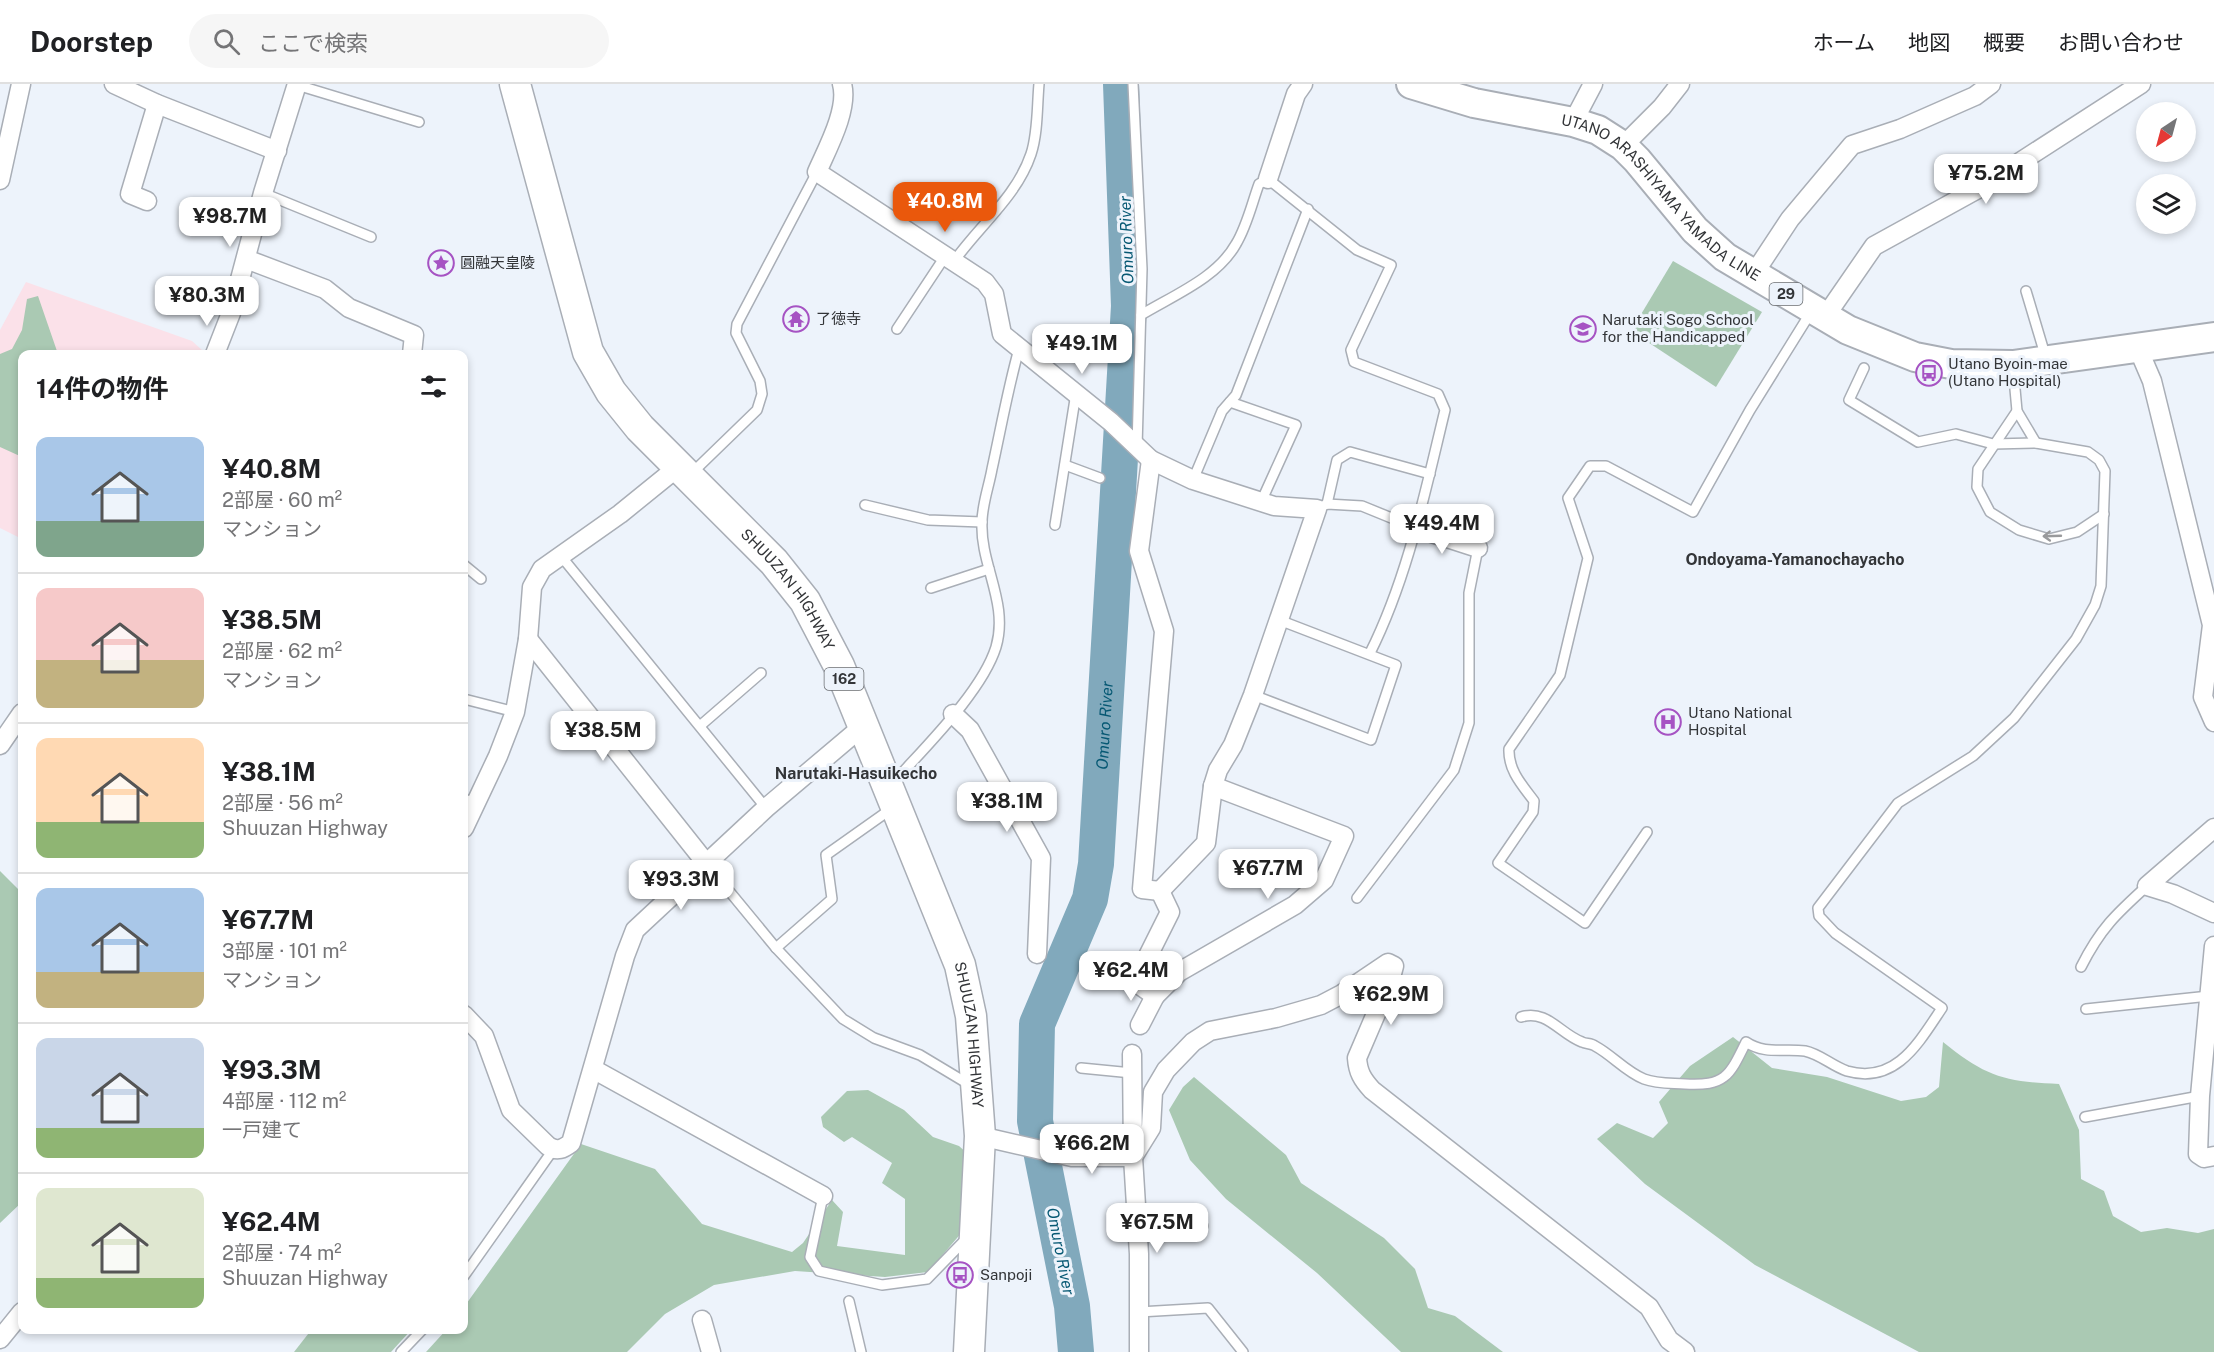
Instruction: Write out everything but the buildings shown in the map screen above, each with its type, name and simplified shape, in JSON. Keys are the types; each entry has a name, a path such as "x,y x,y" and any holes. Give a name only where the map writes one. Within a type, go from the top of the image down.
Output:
{"highway":[{"name":"SHUUZAN HIGHWAY","path":"515,84 588,352 611,392 640,428 774,562 805,601 839,666 960,964 971,1016 977,1089 993,1138 974,1231 969,1352"}],"main road":[{"name":"UTANO ARASHIYAMA YAMADA LINE","path":"1410,84 1474,104 1573,122 1598,130 1623,146 1695,230 1725,257 1819,314 1872,342 1915,357 1951,364 2013,365 2214,337"}],"street":[{"path":"0,180 6,125 21,84"},
{"path":"114,84 157,104 277,151"},
{"path":"217,350 231,313 263,193 297,84"},
{"path":"842,84 844,92 836,130 816,172 951,257 985,282 994,294 1002,333 1111,422 1151,460 1193,480 1274,506 1322,507 1253,695 1213,786 1206,843 1160,891"},
{"path":"1268,179 1296,94 1303,84"},
{"path":"1573,122 1593,84"},
{"path":"1623,146 1662,107 1680,84"},
{"path":"1753,275 1790,219 1852,145 1911,124 1975,96 1991,84"},
{"path":"1819,314 1874,246 1983,186 2141,84"},
{"path":"147,201 130,194 157,104"},
{"path":"246,259 325,289 349,308 414,335 412,350"},
{"path":"2137,346 2152,381 2212,625 2203,697 2214,722"},
{"path":"1151,460 1139,551 1164,631 1142,889 1160,891"},
{"path":"470,801 515,712 528,639 532,587 542,569 683,472"},
{"path":"1416,528 1478,548"},
{"path":"528,639 706,863"},
{"path":"953,714 970,730 1041,858 1037,954"},
{"path":"0,745 18,719"},
{"path":"468,1019 484,1036 511,1110 523,1125 553,1150 563,1149 571,1143 635,930 766,808 863,726"},
{"path":"1140,1025 1155,996 1179,972 1302,899 1324,880 1344,836 1213,786"},
{"path":"2147,886 2214,828"},
{"path":"2147,886 2173,894 2214,913"},
{"path":"1155,996 1135,982 1170,912 1160,891"},
{"path":"2214,946 2200,1096 2198,1154 2204,1158 2214,1156"},
{"path":"1133,1157 1150,1128 1153,1092 1166,1071 1194,1042 1210,1031 1276,1018 1321,1005 1342,994 1388,963 1394,966 1390,981 1357,1058 1358,1071 1363,1079 1372,1090 1417,1126 1649,1307 1669,1340 1685,1352"},
{"path":"1132,1054 1133,1157 1139,1226 1139,1352"},
{"path":"593,1069 824,1196"},
{"path":"993,1138 1059,1152 1072,1157 1133,1157"},
{"path":"0,1339 18,1317"},
{"path":"702,1320 711,1352"}],"lane":[{"path":"297,84 420,122"},
{"path":"897,329 951,257 1005,201 1031,154 1039,84"},
{"path":"1133,84 1142,269 1135,444"},
{"path":"683,472 757,410 762,394 760,381 736,333 737,324 816,172"},
{"path":"1141,315 1209,276 1227,257 1237,244 1259,184 1268,179 1357,250 1390,265 1351,350 1354,362 1438,394 1445,410 1416,528 1386,621 1370,653"},
{"path":"263,193 371,237"},
{"path":"1193,480 1222,411 1236,395 1308,209"},
{"path":"2026,291 2047,360"},
{"path":"1647,832 1585,922 1498,863 1533,812 1534,801 1518,781 1509,761 1509,749 1560,675 1588,558 1568,498 1590,466 1606,466 1693,512 1750,410 1819,314"},
{"path":"776,948 832,899 826,855 892,797 985,671 996,648 1001,625 982,522 1010,380 1020,349"},
{"path":"2013,365 2017,411 2036,443"},
{"path":"1521,1017 1535,1015 1546,1018 1581,1042 1594,1045 1643,1079 1659,1083 1712,1084 1722,1079 1737,1061 1746,1042 1764,1050 1806,1051 1847,1071 1865,1073 1890,1069 1902,1062 1942,1008 1835,933 1819,916 1818,908 1898,803 1973,756 2014,718 2076,639 2095,605 2101,586 2105,471 2099,460 2088,452 2036,443 1993,444 1956,434 1918,442 1849,400 1864,368"},
{"path":"1055,525 1076,393"},
{"path":"1230,402 1296,425 1261,502"},
{"path":"2017,411 1978,469 1977,487 1990,512 2019,530 2049,539 2077,532 2104,514"},
{"path":"1416,528 1362,506 1322,507 1336,460 1350,452 1430,474"},
{"path":"1065,465 1100,478"},
{"path":"865,505 928,520 982,522"},
{"path":"1357,898 1454,770 1469,723 1469,593 1478,548"},
{"path":"561,556 701,725 766,808"},
{"path":"468,568 481,579"},
{"path":"931,588 989,569"},
{"path":"1253,695 1371,740 1396,664 1279,620"},
{"path":"701,725 761,673"},
{"path":"468,700 515,712"},
{"path":"706,863 776,948 843,1019 874,1038 920,1055 977,1089"},
{"path":"2081,967 2109,920 2147,886"},
{"path":"2086,1009 2209,996"},
{"path":"1081,1068 1132,1073"},
{"path":"2085,1117 2200,1096"},
{"path":"468,1270 553,1150"},
{"path":"824,1196 810,1257 819,1271 882,1285 927,1279 974,1231"},
{"path":"1139,1226 1203,1226"},
{"path":"849,1302 861,1352"},
{"path":"1139,1312 1208,1308 1243,1352"},
{"path":"401,1352 418,1334"}],"shaded area":[{"path":"26,282 192,341 202,350 18,350 18,537 0,528 0,330"}],"green space":[{"path":"1673,261 1762,312 1716,387 1631,331"},
{"path":"38,296 57,350 18,350 18,455 0,447 0,354 12,349 22,330 27,299"},
{"path":"0,871 18,889 18,1206 0,1223"},
{"path":"1733,1037 1772,1068 1827,1077 1901,1101 1926,1097 1939,1087 1943,1042 1971,1063 1996,1075 2009,1079 2059,1084 2079,1130 2081,1179 2104,1191 2113,1216 2141,1232 2167,1228 2198,1233 2214,1229 2214,1352 1919,1352 1755,1265 1645,1184 1597,1139 1617,1123 1653,1138 1668,1123 1659,1102 1690,1066"},
{"path":"1194,1077 1286,1155 1301,1183 1384,1238 1415,1269 1428,1308 1455,1316 1503,1352 1401,1352 1317,1273 1226,1199 1190,1160 1169,1110 1183,1087"},
{"path":"868,1090 904,1110 933,1137 959,1146 968,1154 963,1231 928,1272 885,1277 795,1271 714,1285 665,1314 627,1352 426,1352 442,1334 468,1334 468,1301 581,1144 655,1169 702,1224 792,1252 803,1243 832,1200 843,1212 837,1246 905,1255 905,1199 882,1183 892,1163 852,1137 844,1142 823,1127 821,1117 847,1091"},
{"path":"308,1334 407,1334 391,1352 294,1352"}],"waterway":[{"name":"Omuro River","path":"1076,1352 1072,1306 1035,1121 1037,1024 1090,899 1096,864 1129,306 1121,84"}],"place":[{"name":"圓融天皇陵","path":"441,263"},
{"name":"了徳寺","path":"796,319"},
{"name":"Narutaki Sogo School for the Handicapped","path":"1583,329"},
{"name":"Utano Byoin-mae (Utano Hospital)","path":"1929,373"},
{"name":"Utano National Hospital","path":"1668,722"},
{"name":"Sanpoji","path":"960,1275"}],"district":[{"name":"Ondoyama-Yamanochayacho","path":"1795,559"},
{"name":"Narutaki-Hasuikecho","path":"856,773"}]}
